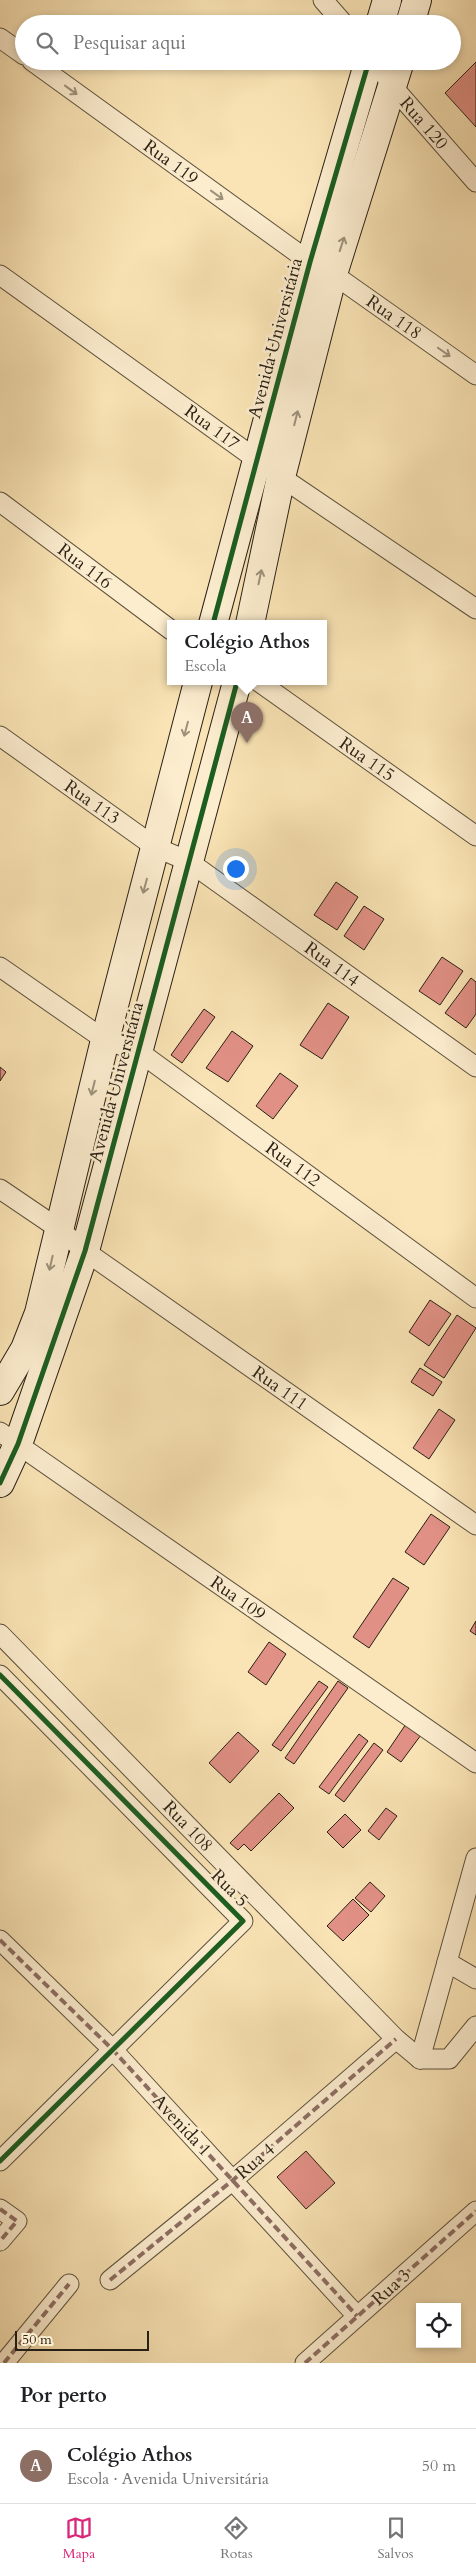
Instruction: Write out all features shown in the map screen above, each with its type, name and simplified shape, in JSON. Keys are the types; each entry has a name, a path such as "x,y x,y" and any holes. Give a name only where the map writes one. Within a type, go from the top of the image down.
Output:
{"street":[{"path":"323,0 336,15"},
{"path":"383,15 387,0"},
{"path":"413,15 417,0"},
{"path":"0,38 15,49"},
{"name":"Rua 119","path":"45,70 321,268"},
{"name":"Avenida Universitária","path":"251,620 281,478 321,268 367,70"},
{"name":"Avenida Universitária","path":"214,620 256,459 321,268 396,74"},
{"name":"Rua 120","path":"396,74 476,182"},
{"name":"Rua 118","path":"321,268 476,375"},
{"name":"Rua 117","path":"0,275 281,478 476,609"},
{"name":"Rua 116","path":"0,502 167,627"},
{"name":"Avenida Universitária","path":"4,1378 39,1313 105,1040 197,685"},
{"name":"Avenida Universitária","path":"0,1483 9,1438 85,1251 236,685"},
{"name":"Rua 115","path":"262,685 476,836"},
{"name":"Rua 113","path":"0,736 156,847 188,861"},
{"name":"Rua 114","path":"188,861 476,1067"},
{"path":"0,968 105,1040"},
{"name":"Rua 112","path":"105,1040 138,1051 476,1298"},
{"name":"Rua 111","path":"0,1189 59,1229 85,1251 476,1525"},
{"name":"Rua 109","path":"9,1438 476,1763"},
{"name":"Rua 108","path":"0,1634 396,2039 420,2059"},
{"name":"Rua 5","path":"0,1676 242,1920 0,2161"},
{"path":"476,1858 420,2059 449,2059 476,2026"},
{"name":"Avenida 1","path":"0,1940 112,2049 358,2316"},
{"path":"447,1962 476,1979"},
{"name":"Rua 4","path":"110,2280 233,2180 396,2039"},
{"path":"0,2209 17,2220 0,2241"},
{"name":"Rua 3","path":"305,2363 476,2211"},
{"path":"4,2363 70,2284"}],"building":[{"path":"476,62 476,127 445,93"},
{"path":"336,882 358,897 337,930 314,915"},
{"path":"364,906 384,919 364,950 344,936"},
{"path":"442,957 463,971 440,1005 419,991"},
{"path":"471,978 476,982 476,1014 466,1028 445,1013"},
{"path":"328,1003 349,1017 322,1059 300,1045"},
{"path":"204,1009 215,1017 182,1063 171,1055"},
{"path":"232,1031 253,1046 228,1082 206,1068"},
{"path":"0,1067 6,1072 0,1081"},
{"path":"280,1073 298,1086 273,1119 256,1106"},
{"path":"430,1300 451,1314 429,1346 409,1332"},
{"path":"457,1315 476,1328 444,1378 424,1365"},
{"path":"420,1368 442,1382 433,1396 411,1382"},
{"path":"439,1409 455,1420 429,1459 413,1448"},
{"path":"431,1514 450,1527 424,1565 405,1552"},
{"path":"393,1578 409,1588 369,1648 353,1637"},
{"path":"476,1621 476,1635 470,1631"},
{"path":"269,1642 286,1654 266,1685 248,1672"},
{"path":"319,1681 328,1687 281,1751 272,1745"},
{"path":"338,1681 348,1688 294,1764 285,1758"},
{"path":"406,1724 421,1735 401,1762 387,1752"},
{"path":"238,1732 259,1751 230,1783 209,1763"},
{"path":"359,1734 368,1741 329,1794 319,1787"},
{"path":"374,1743 383,1750 344,1802 335,1795"},
{"path":"279,1793 294,1808 251,1851 244,1844 238,1850 230,1843"},
{"path":"386,1808 397,1816 379,1840 368,1831"},
{"path":"345,1814 361,1830 343,1848 327,1832"},
{"path":"370,1882 385,1896 371,1912 355,1898"},
{"path":"353,1899 369,1915 343,1941 327,1926"},
{"path":"306,2151 335,2183 306,2209 277,2177"}],"marked path":[{"path":"0,1940 112,2049 357,2316"},
{"path":"110,2280 233,2180 396,2039"},
{"path":"0,2209 17,2221 0,2241"},
{"path":"305,2363 476,2211"},
{"path":"4,2363 69,2284"}],"cycle path":[{"path":"214,620 310,262 366,70"},
{"path":"0,1483 18,1444 85,1251 236,685"},
{"path":"0,1675 243,1921 0,2161"}],"place":[{"name":"Colégio Athos","path":"247,743"}]}
